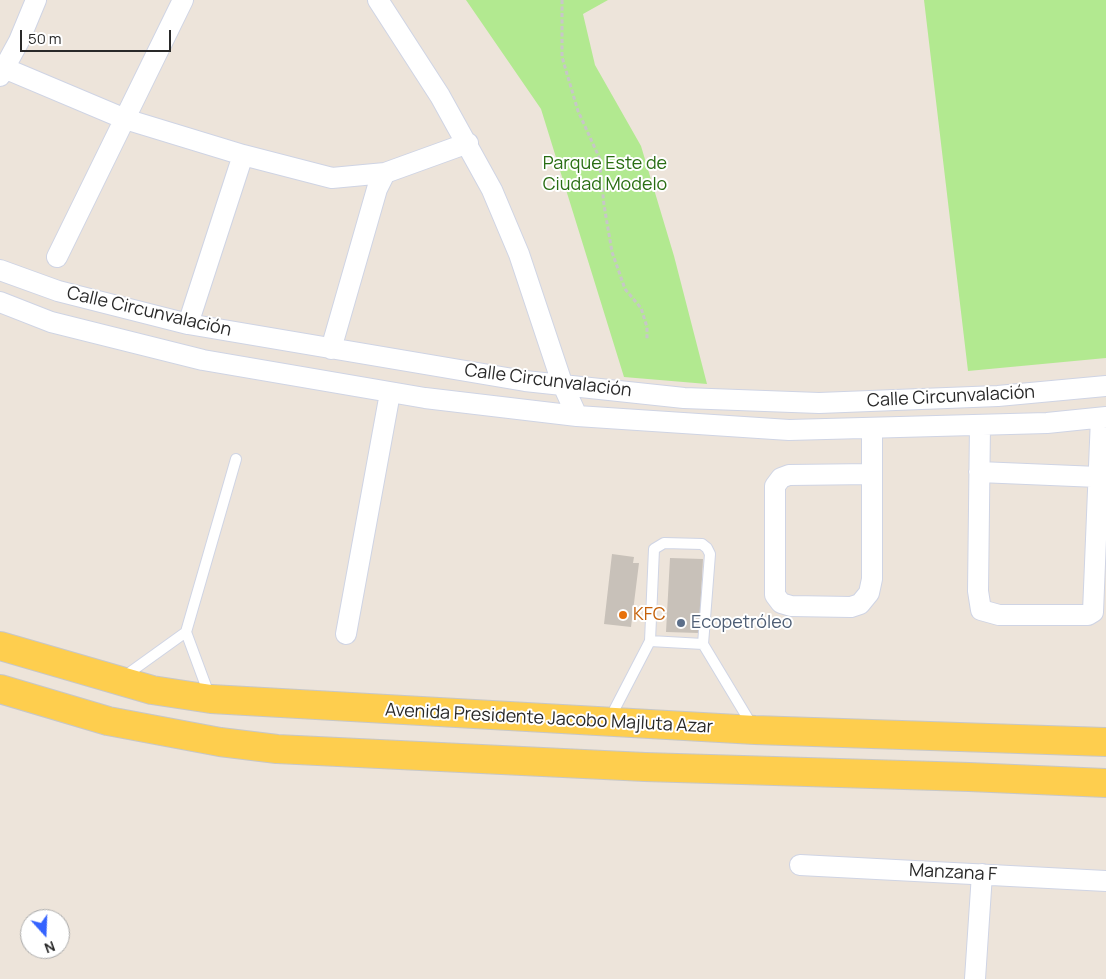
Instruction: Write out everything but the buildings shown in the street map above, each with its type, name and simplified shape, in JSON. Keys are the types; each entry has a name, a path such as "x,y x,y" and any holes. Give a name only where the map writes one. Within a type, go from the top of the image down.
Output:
{"main road":[{"name":"Avenida Presidente Jacobo Majluta Azar","path":"0,646 152,690 211,700 755,730 1106,742"},
{"path":"0,689 108,721 220,742 278,749 645,767 969,776 1106,783"}],"street":[{"path":"36,0 19,41 2,72 125,118 243,155 332,178 385,173 468,143"},
{"path":"56,257 184,0"},
{"path":"378,0 468,143 492,190 519,254 562,383 576,416"},
{"path":"188,324 243,155"},
{"path":"331,349 378,189 385,173"},
{"name":"Calle Circunvalación","path":"0,270 58,291 188,324 525,381 562,383 684,398 819,403 998,396 1106,386"},
{"name":"Calle Circunvalación","path":"0,302 51,322 203,360 390,393 576,416 789,430 1047,423 1104,418"},
{"path":"346,634 390,393"},
{"path":"980,425 978,591 981,610 999,615 1088,615 1100,612 1098,477 1104,418"},
{"path":"872,428 872,474 872,579 869,593 860,604 851,607 791,606 781,603 775,594 775,486 781,478 789,475 872,474"},
{"path":"979,472 1098,477"},
{"name":"Manzana F","path":"800,865 1106,881"},
{"path":"975,979 982,874"}],"lane":[{"path":"211,700 186,632 236,459"},
{"path":"608,722 650,641 654,549 664,543 702,544 710,554 703,644 755,730"},
{"path":"118,680 186,632"},
{"path":"650,641 703,644"}],"path":[{"path":"562,0 562,57 578,111 600,157 604,205 612,252 625,290 641,308 647,327 648,340"}],"green space":[{"name":"Parque Este de Ciudad Modelo","path":"466,0 608,0 583,14 595,65 641,146 674,256 707,384 624,377 541,109"},
{"path":"924,0 1106,0 1106,358 968,371"}],"place":[{"name":"KFC","path":"623,615"},
{"name":"Ecopetróleo","path":"681,623"}]}
